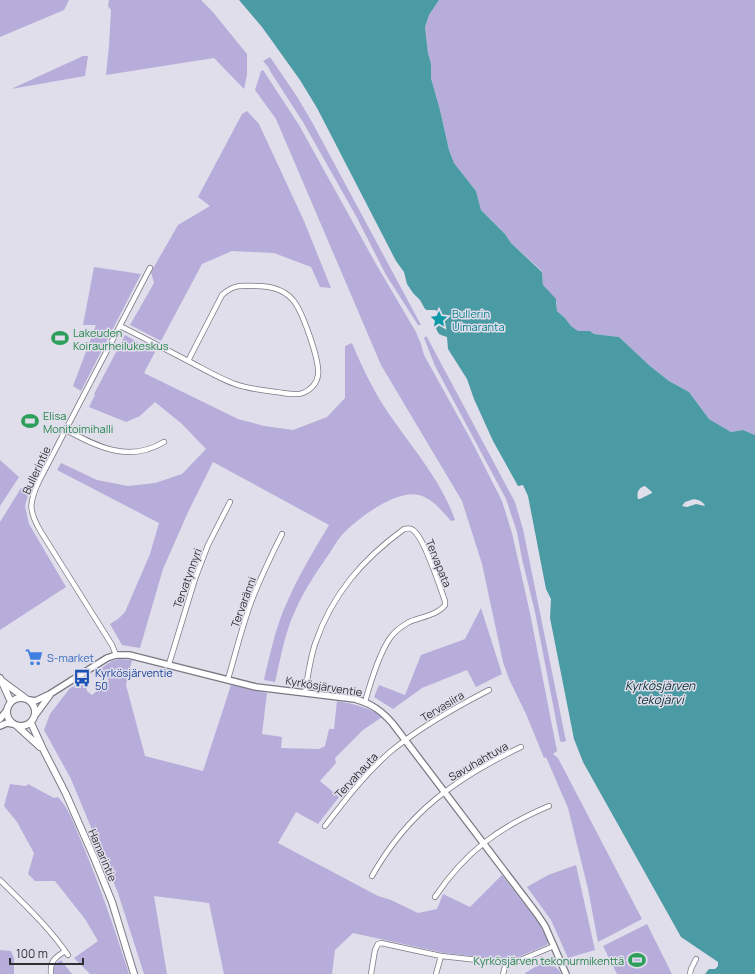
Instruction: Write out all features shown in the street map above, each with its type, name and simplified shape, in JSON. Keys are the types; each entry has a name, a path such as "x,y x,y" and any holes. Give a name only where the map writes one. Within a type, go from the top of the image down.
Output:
{"main road":[{"path":"1,680 28,699 36,709 36,714 31,723 22,727 15,725 9,720 7,710 11,702 20,698 28,699"},
{"path":"1,680 11,702"},
{"name":"Hamarintie","path":"31,723 66,794 95,860 112,902 134,974"},
{"name":"Hamarintie","path":"15,725 43,749"}],"street":[{"name":"Bullerintie","path":"116,655 112,645 40,532 30,507 35,490 150,268"},
{"path":"120,326 188,361 236,385 293,394 303,393 315,384 318,375 318,367 299,308 291,298 282,292 261,286 237,286 229,289 222,295 188,361"},
{"path":"66,430 100,447 129,453 154,448 164,442"},
{"name":"Tervatynnyri","path":"169,664 195,579 208,545 230,502"},
{"name":"Tervapata","path":"305,692 315,645 322,626 342,590 369,557 404,529 408,528 417,533 428,554 445,601 445,605 439,611 409,622 390,638 377,667 365,702"},
{"name":"Tervaränni","path":"228,679 238,640 249,607 262,575 282,534"},
{"path":"28,699 36,701 50,694 107,658 116,655"},
{"name":"Kyrkösjärventie","path":"116,655 129,655 265,688 355,699 377,708 386,715 537,914 545,926 566,974"},
{"name":"Tervasiira","path":"405,740 433,720 489,690"},
{"path":"36,714 50,694"},
{"path":"0,719 7,710"},
{"path":"0,726 7,723 15,725"},
{"name":"Tervahauta","path":"325,826 340,806 372,770 405,740"},
{"name":"Savuhahtuva","path":"372,876 380,862 402,833 430,804 481,767 521,747"},
{"path":"435,897 457,867 470,853 499,831 548,806"},
{"path":"0,880 45,925 68,956"},
{"path":"371,974 378,944 385,944 441,956 506,963 518,961 554,946"},
{"path":"51,974 50,966 53,960 65,951"},
{"path":"436,974 441,956"},
{"path":"690,974 696,959"},
{"path":"503,974 506,963"}],"shaded area":[{"path":"0,0 69,0 64,10 0,37"},
{"path":"109,0 201,0 212,11 247,54 247,75 244,89 214,58 106,75 111,10 108,6"},
{"path":"439,0 755,0 755,435 743,430 731,432 709,419 689,392 669,381 650,366 619,337 594,334 590,331 578,331 571,326 557,311 557,302 543,285 542,271 511,243 505,234 481,210 476,191 454,163 449,150 431,78 431,65 425,27 429,15"},
{"path":"83,56 88,56 85,76 11,89"},
{"path":"270,57 296,95 312,122 421,325 418,325 386,275 356,216 303,122 263,61"},
{"path":"263,70 299,125 376,264 416,332 424,355 470,438 502,501 512,533 530,613 557,751 553,754 558,758 642,919 598,942 588,889 568,808 546,757 544,758 503,662 482,564 462,501 381,365 276,119 255,90 261,71"},
{"path":"247,111 259,124 304,221 331,288 320,287 311,267 274,253 232,251 202,264 161,341 130,325 154,283 151,272 178,225 210,206 198,197 242,114"},
{"path":"94,267 141,274 81,391 73,386 96,325 83,325"},
{"path":"125,335 155,352 144,373 238,419 264,426 293,430 327,417 345,398 345,346 352,343 377,395 434,477 455,520 451,521 429,499 419,495 410,494 388,501 377,507 347,529 311,580 292,617 281,654 275,682 264,680 280,619 292,591 329,525 213,462 189,510 163,569 140,648 122,645 110,624 125,612 150,554 159,523 57,470 61,463 97,480 128,486 155,483 182,474 206,449 182,424 155,402 140,416 126,422 89,407 95,395 94,394"},
{"path":"426,336 515,502 523,529 566,741 560,741 535,612 517,532 506,499 435,366 424,338"},
{"path":"0,460 19,477 0,506"},
{"path":"21,488 29,491 25,506 29,524 66,587 0,630 0,522"},
{"path":"481,608 502,674 476,687 467,670 422,688 393,709 374,697 379,685 405,695 421,655 465,639"},
{"path":"119,659 132,660 126,685 145,756 203,771 231,685 267,693 262,734 282,737 281,748 319,749 325,746 329,729 334,729 337,701 361,706 382,717 363,730 335,758 336,763 320,781 339,797 318,824 296,812 278,843 378,896 391,900 418,913 437,909 443,894 470,907 502,875 539,923 548,942 547,945 511,960 444,953 353,933 335,950 332,974 224,974 209,903 154,896 167,974 144,974 118,893 71,779 44,730 50,714 70,688 82,683 85,684 87,691 92,695 109,681 100,669 112,661"},
{"path":"10,784 26,786 28,784 54,798 58,797 66,807 95,875 129,974 90,974 74,958 98,941 85,919 55,881 35,881 28,874 34,853 17,822 4,806"},
{"path":"576,865 595,950 568,958 551,920 527,887 548,875"},
{"name":"Kyrkösjärven tekonurmikenttä","path":"647,924 672,974 617,974 603,946"},
{"path":"0,950 11,951 14,958 14,974 0,974"},
{"path":"61,960 72,974 53,974 55,964"},
{"path":"542,963 551,965 560,971 561,974 525,974"}],"water":[{"name":"Kyrkösjärven tekojärvi","path":"239,0 439,0 429,15 425,27 428,53 431,64 431,78 449,150 454,163 476,191 481,210 505,234 511,243 542,272 543,285 556,299 557,311 571,326 578,331 590,331 594,334 619,337 650,366 669,381 689,392 709,419 731,432 743,430 755,435 755,974 705,974 709,969 715,969 718,966 718,962 681,937 583,762 574,739 550,618 551,599 546,589 528,496 523,485 518,486 493,441 474,399 467,379 448,349 447,337 440,334 436,328 443,322 439,312 425,309 420,300 407,284 404,272 396,261 317,108 300,80 262,27","holes":["645,486 652,493 638,499 638,491","694,499 699,500 705,506 696,504 687,507 682,506 685,502"]}],"place":[{"name":"Bullerin Uimaranta","path":"439,319"},
{"name":"Lakeuden Koiraurheilukeskus","path":"60,338"},
{"name":"Elisa Monitoimihalli","path":"30,421"},
{"name":"S-market","path":"34,657"},
{"name":"Kyrkösjärventie 50","path":"82,678"},
{"name":"Kyrkösjärven tekonurmikenttä","path":"637,960"}]}
